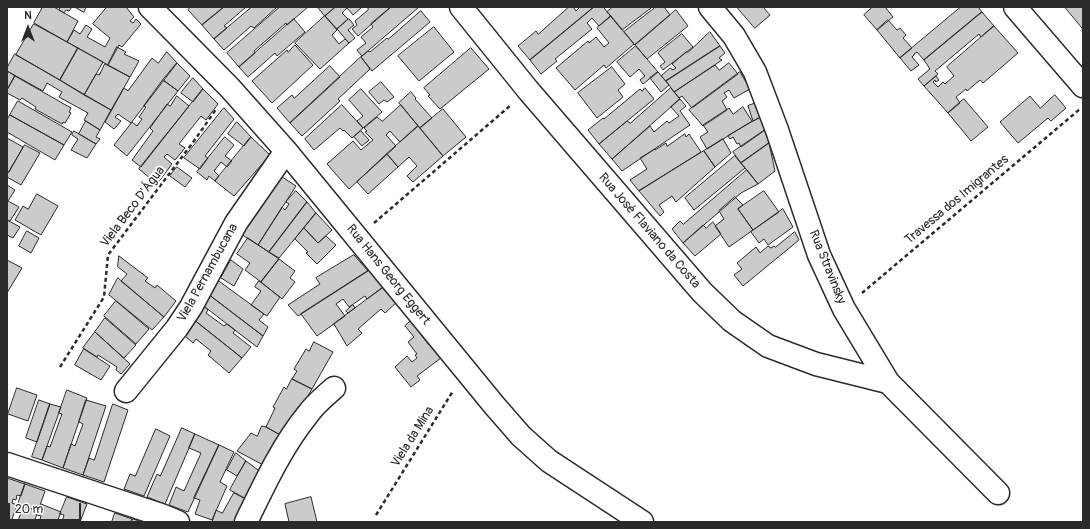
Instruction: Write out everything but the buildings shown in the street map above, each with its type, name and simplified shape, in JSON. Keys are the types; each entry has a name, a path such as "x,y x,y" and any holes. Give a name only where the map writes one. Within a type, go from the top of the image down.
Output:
{"street":[{"name":"Rua Hans Georg Eggert","path":"150,7 230,88 286,151 517,431 549,461 642,522"},
{"name":"Rua José Flaviano da Costa","path":"461,7 528,90 702,292 732,321 768,346 816,364 888,382"},
{"name":"Rua Stravinsky","path":"710,7 734,36 755,72 777,130 819,255 844,309 888,382 998,493"},
{"path":"1015,7 1083,86"},
{"name":"Viela Pernambucana","path":"126,391 172,335 191,307 236,223 286,151"},
{"path":"246,522 279,456 295,430 309,412 334,388"},
{"path":"7,464 178,522"}],"path":[{"name":"Viela Beco D'Água","path":"60,367 104,298 108,255 194,141 230,88"},
{"path":"357,238 528,90"},
{"name":"Travessa dos Imigrantes","path":"844,309 1083,106"},
{"name":"Viela da Mina","path":"376,515 466,371"}]}
